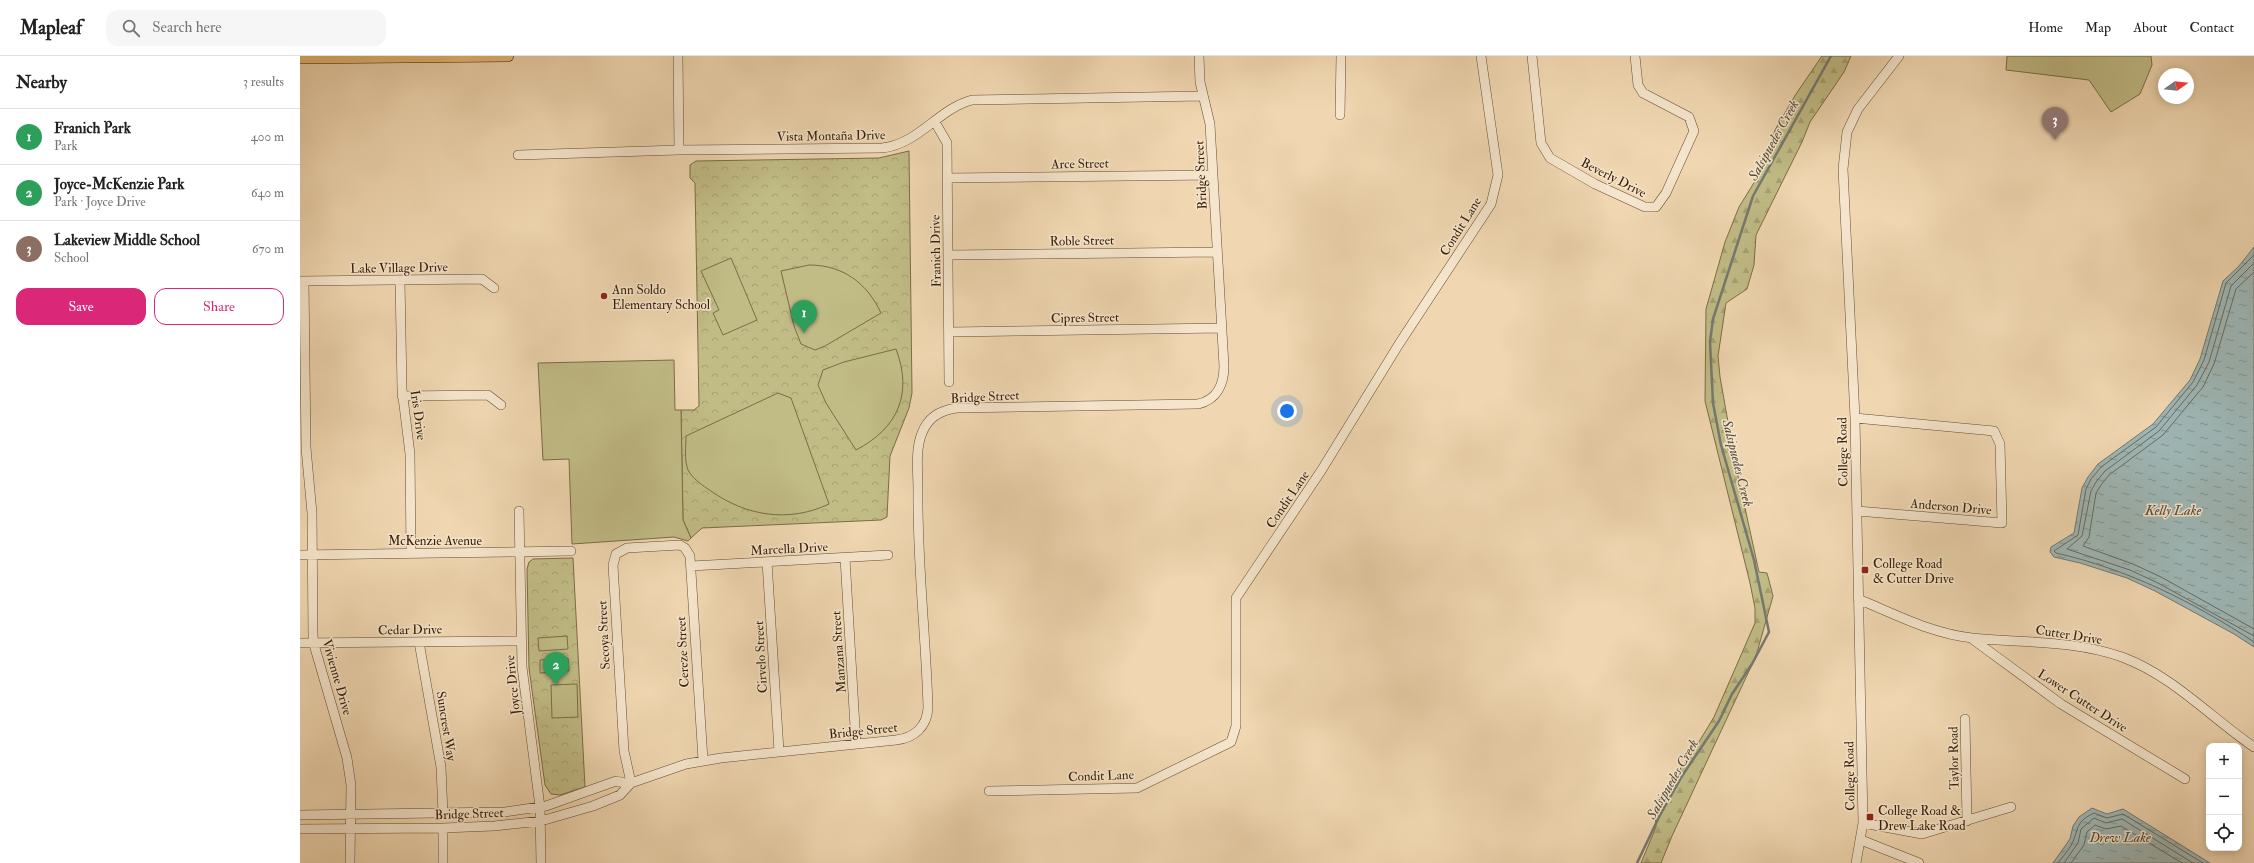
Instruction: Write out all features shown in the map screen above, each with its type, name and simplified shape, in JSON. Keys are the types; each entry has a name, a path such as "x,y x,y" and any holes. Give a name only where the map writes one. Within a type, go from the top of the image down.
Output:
{"main road":[{"path":"300,58 508,56"}],"street":[{"path":"678,56 679,150"},
{"name":"Bridge Street","path":"300,815 505,812 540,807 616,781 630,783 675,767 703,760 910,737 922,726 928,713 919,564 918,486 919,445 923,431 929,421 942,412 957,408 1202,403 1214,396 1223,383 1222,328 1210,124 1199,74 1199,56"},
{"path":"1340,115 1341,56"},
{"name":"Condit Lane","path":"989,791 1137,788 1231,742 1236,726 1236,598 1321,471 1399,344 1491,204 1498,175 1481,56"},
{"name":"Beverly Drive","path":"1532,56 1541,143 1550,158 1596,184 1645,207 1656,207 1666,193 1694,131 1689,117 1643,92 1638,85 1635,56"},
{"name":"College Road","path":"1856,863 1864,823 1855,418 1842,177 1847,132 1858,109 1899,56"},
{"name":"Vista Montaña Drive","path":"518,155 679,150 888,148 910,140 954,107 972,100 1203,96"},
{"name":"Franich Drive","path":"935,122 947,143 949,382"},
{"name":"Arce Street","path":"947,178 1213,175"},
{"name":"Roble Street","path":"948,255 1217,252"},
{"name":"Lake Village Drive","path":"302,281 482,279 494,288"},
{"name":"Iris Drive","path":"400,280 402,396 410,454 411,553"},
{"name":"Vivienne Drive","path":"302,281 306,448 312,513 314,643 347,758 350,776 350,863"},
{"name":"Cipres Street","path":"949,332 1222,328"},
{"path":"402,396 488,395 501,404"},
{"name":"Anderson Drive","path":"1855,418 1994,432 2000,444 2002,523 1857,511"},
{"name":"Joyce Drive","path":"519,510 523,677 540,807 541,863"},
{"name":"Cereze Street","path":"683,546 689,553 691,566 698,711 703,760"},
{"name":"Secoya Street","path":"630,783 626,769 623,744 613,561 617,552 627,548 683,546"},
{"name":"McKenzie Avenue","path":"300,555 571,551"},
{"name":"Marcella Drive","path":"691,566 888,555"},
{"name":"Manzana Street","path":"845,558 856,744"},
{"name":"Cirvelo Street","path":"768,562 779,752"},
{"name":"Cutter Drive","path":"1858,599 1930,629 1972,638 2066,644 2123,658 2164,678 2254,747"},
{"name":"Lower Cutter Drive","path":"1972,638 2061,704 2185,779"},
{"name":"Cedar Drive","path":"300,643 521,640"},
{"name":"Suncrest Way","path":"419,642 440,761 443,814"},
{"name":"Taylor Road","path":"1965,719 1967,820"},
{"name":"Bridge Street","path":"300,829 443,828 494,826 541,821 576,813 620,795 630,783"},
{"path":"1864,823 1922,834 2011,807"},
{"path":"443,828 443,863"},
{"path":"1861,840 1919,863"}],"green space":[{"path":"1822,56 1851,56 1844,72 1810,122 1802,142 1756,235 1754,265 1747,289 1726,303 1718,356 1720,377 1736,467 1759,572 1767,573 1773,596 1756,656 1672,836 1661,863 1641,863 1656,827 1656,802 1694,750 1714,717 1755,623 1755,608 1750,583 1705,401 1706,309 1725,242 1739,207 1765,165 1775,130 1796,94"},
{"path":"2007,56 2151,56 2152,65 2140,94 2111,112 2089,80 2006,70"},
{"path":"909,151 912,393 909,408 890,456 887,517 881,520 702,528 691,538 683,520 681,410 694,410 699,406 695,183 690,178 690,165 696,161 879,158"},
{"path":"731,258 757,320 723,335 713,313 719,310 701,271"},
{"path":"809,265 833,268 852,278 869,293 881,313 825,346 815,350 801,344 794,326 781,271"},
{"path":"896,349 901,365 903,381 902,395 898,408 892,420 882,431 856,450 826,403 818,385 823,370 844,362"},
{"path":"674,360 675,410 681,410 683,520 691,538 688,541 674,537 572,544 569,459 543,460 538,363"},
{"path":"778,393 791,398 829,504 799,514 768,514 753,511 724,500 692,476 687,466 686,436"},
{"path":"573,558 585,787 560,795 551,794 545,785 529,668 527,569 529,562 533,559"},
{"path":"567,636 568,649 539,651 538,638"},
{"path":"568,658 569,671 540,673 540,660"},
{"path":"577,684 578,717 552,718 551,685"}],"water":[{"name":"Kelly Lake","path":"2254,247 2254,647 2234,634 2155,591 2127,578 2080,563 2054,557 2050,552 2051,547 2074,533 2082,488 2098,464 2153,424 2190,380 2200,359 2223,281 2239,266"},
{"name":"Drew Lake","path":"2092,808 2107,814 2123,809 2210,863 2053,863 2070,839 2073,826 2079,817"}],"waterway":[{"name":"Salsipuedes Creek","path":"1637,863 1659,817 1682,776 1719,721 1732,694 1752,664 1769,632 1754,560 1721,445 1713,403 1710,342 1713,319 1753,196 1831,56"}],"place":[{"name":"Lakeview Middle School","path":"2055,140"},
{"name":"Ann Soldo Elementary School","path":"604,296"},
{"name":"Franich Park","path":"804,333"},
{"name":"College Road & Cutter Drive","path":"1865,570"},
{"name":"Joyce-McKenzie Park","path":"556,685"},
{"name":"College Road & Drew Lake Road","path":"1870,817"}]}
